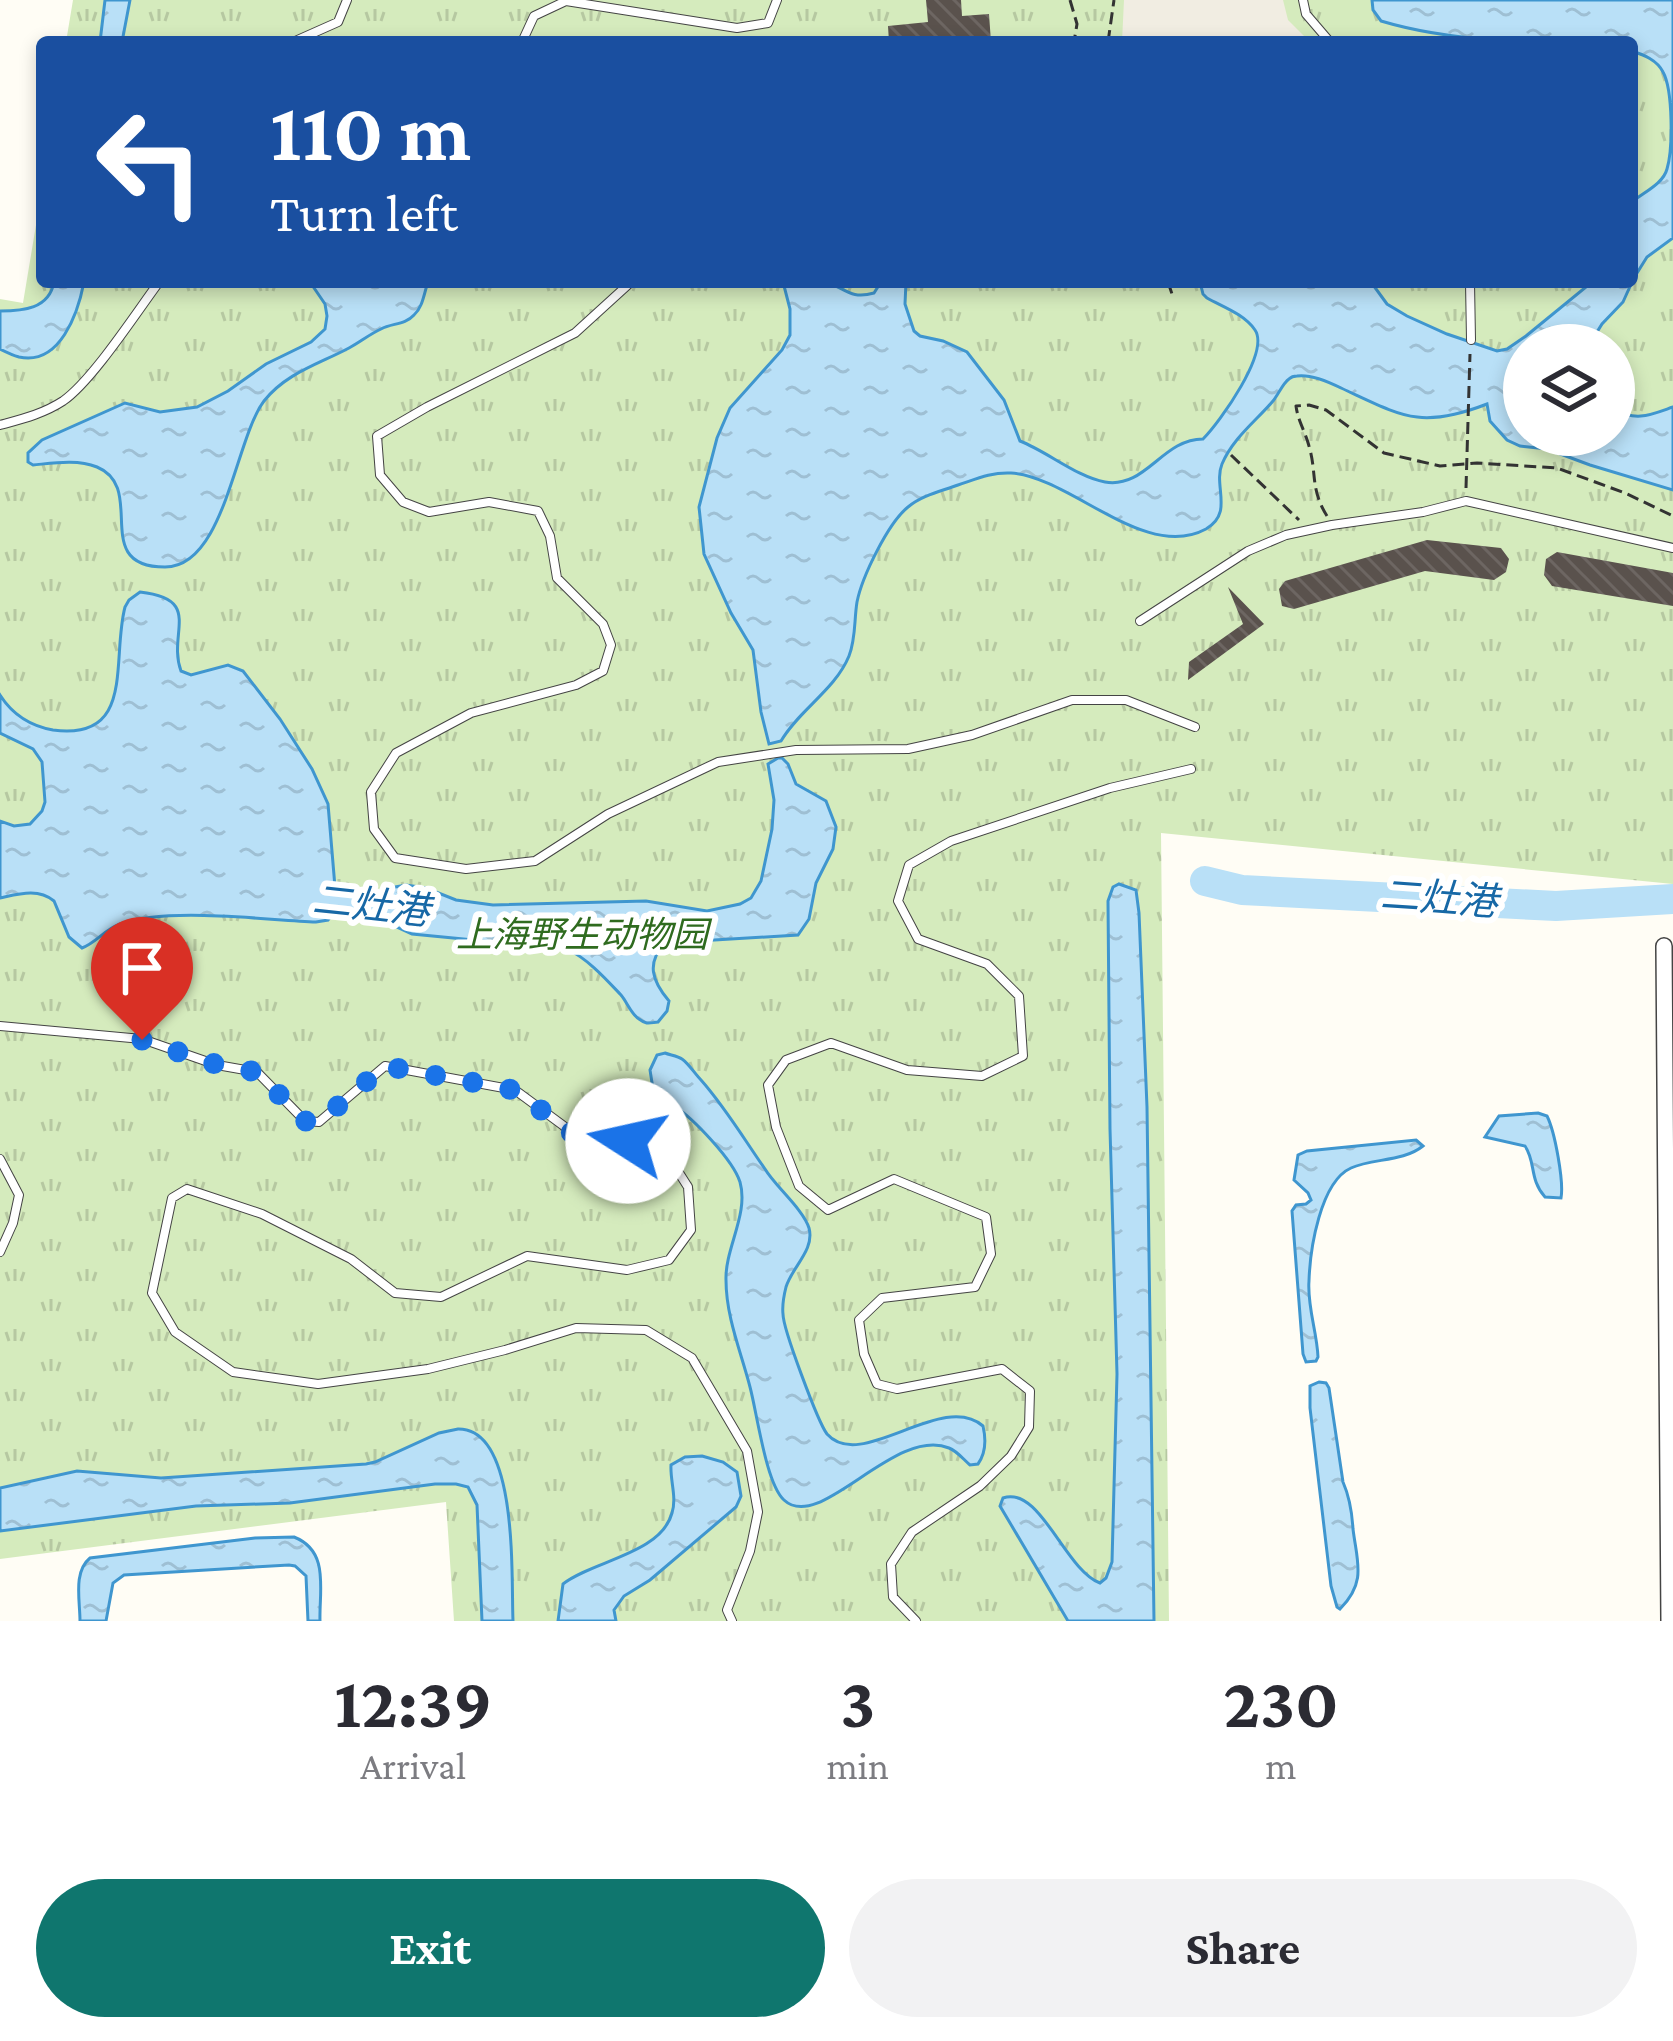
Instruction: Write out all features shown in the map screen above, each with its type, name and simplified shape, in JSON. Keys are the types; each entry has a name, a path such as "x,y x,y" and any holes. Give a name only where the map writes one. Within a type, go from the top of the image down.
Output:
{"street":[{"path":"1664,946 1669,1621"}],"lane":[{"path":"306,36 338,22 347,0"},
{"path":"525,36 534,16 566,1 737,28 768,23 777,0"},
{"path":"1303,0 1306,14 1325,36"},
{"path":"0,425 43,412 68,398 155,288"},
{"path":"624,288 575,333 377,436 380,475 403,502 429,512 489,502 538,511 550,536 557,578 603,624 611,645 603,671 576,685 470,713 396,753 371,792 374,829 395,858 466,869 535,861 608,814 718,761 796,750 908,748 972,735 1072,700 1126,700 1195,727"},
{"path":"1470,288 1471,340"},
{"path":"1140,621 1249,551 1286,535 1466,501 1673,548"},
{"path":"916,1621 893,1597 891,1564 912,1532 980,1486 1011,1456 1029,1427 1030,1391 1002,1369 898,1388 877,1384 864,1354 859,1320 882,1298 975,1287 991,1254 986,1217 894,1179 828,1210 799,1186 776,1127 768,1085 785,1060 831,1043 907,1070 982,1076 1023,1056 1019,996 987,964 918,939 898,901 909,865 951,841 1110,788 1191,769"},
{"path":"0,1026 142,1040 218,1065 257,1072 305,1121 319,1122 385,1066 514,1090 576,1136 628,1141 667,1154 688,1187 691,1230 669,1260 627,1270 526,1256 442,1297 395,1293 351,1259 262,1214 187,1189 172,1198 152,1293 175,1332 233,1372 318,1384 428,1369 576,1328 646,1330 692,1358 747,1450 758,1512 750,1551 727,1610 732,1621"},
{"path":"0,1159 20,1195 0,1252"}],"path":[{"path":"1070,0 1077,24 1075,36"},
{"path":"1109,36 1114,0"},
{"path":"1170,288 1173,297"},
{"path":"1466,501 1471,340"},
{"path":"1332,525 1318,502 1308,439 1296,406 1326,410 1384,453 1440,466 1557,468 1673,516"},
{"path":"1231,455 1308,530"}],"green space":[{"name":"上海野生动物园","path":"73,0 1673,0 1673,884 1161,833 1169,1621 454,1621 446,1502 0,1559 0,299 23,303 36,225 36,288 1638,288 1638,36 67,36"}],"shaded area":[{"path":"1124,0 1283,0 1288,20 1304,36 1122,36"}],"water":[{"path":"105,0 130,0 123,36 101,36"},
{"path":"1372,0 1673,0 1673,238 1647,257 1638,271 1638,197 1665,174 1671,134 1663,72 1638,53 1638,36 1442,34 1381,21"},
{"path":"82,288 72,322 56,345 33,358 0,349 0,311 26,309 41,303 51,291"},
{"path":"314,288 426,288 410,318 304,370 264,401 215,524 202,546 185,561 165,567 142,564 129,554 118,491 111,477 97,467 28,462 28,453 42,440 125,403 160,412 197,407 228,391 266,364 311,342 325,329 325,304"},
{"path":"785,288 840,288 859,295 877,288 906,288 905,304 914,331 967,352 1004,400 1020,441 1084,475 1119,482 1176,447 1203,439 1250,370 1258,340 1255,330 1239,315 1207,298 1202,288 1375,288 1387,304 1407,316 1447,334 1503,350 1503,436 1490,421 1487,404 1444,416 1412,416 1320,379 1294,376 1227,455 1220,472 1219,515 1206,529 1183,536 1158,535 1058,488 1011,473 977,478 932,494 900,515 870,565 843,668 781,741 769,744 753,650 704,554 699,507 730,408 790,335"},
{"path":"1585,288 1629,288 1602,324 1541,324"},
{"path":"1673,407 1673,490 1566,456 1635,456 1635,416"},
{"path":"140,592 160,596 177,610 181,671 191,675 228,665 243,671 312,769 328,804 336,899 328,920 163,916 120,924 82,948 69,937 48,897 28,893 0,898 0,821 30,824 45,802 42,762 33,749 0,733 0,695 16,713 45,728 79,730 97,723 109,710 115,692 125,607"},
{"path":"778,758 788,764 796,784 826,801 836,827 809,919 798,935 665,943 653,965 655,979 669,1001 658,1022 646,1023 636,1017 602,976 567,949 412,934 372,909 390,888 406,885 493,905 646,901 707,911 740,904 751,898 761,881 774,800 768,764"},
{"path":"1119,884 1136,890 1139,913 1147,1107 1154,1621 1068,1621 1000,1506 1003,1498 1016,1497 1029,1504 1087,1575 1100,1583 1106,1578 1112,1562 1117,1374 1108,901"},
{"path":"665,1053 685,1061 710,1090 809,1228 806,1251 786,1287 783,1314 827,1434 842,1443 860,1444 925,1423 966,1418 983,1426 985,1446 978,1464 970,1465 949,1448 928,1445 882,1464 817,1503 799,1507 784,1500 767,1464 728,1307 727,1268 741,1206 740,1182 712,1140 653,1089 650,1070 657,1055"},
{"path":"1499,1116 1547,1116 1553,1133 1561,1198 1545,1197 1540,1190 1525,1146 1485,1137"},
{"path":"1416,1140 1423,1146 1415,1151 1351,1168 1340,1176 1324,1202 1310,1268 1309,1300 1318,1357 1306,1362 1292,1211 1311,1200 1294,1180 1298,1155"},
{"path":"1319,1382 1329,1388 1358,1562 1354,1590 1340,1609 1331,1586 1310,1408 1310,1386"},
{"path":"458,1429 478,1435 502,1478 511,1541 513,1621 482,1621 477,1505 468,1487 456,1484 290,1503 196,1506 0,1531 0,1488 77,1471 161,1478 366,1464"},
{"path":"702,1456 737,1472 741,1496 736,1507 650,1580 624,1596 614,1610 616,1621 558,1621 563,1584 654,1538 672,1513 671,1465 685,1457"},
{"path":"294,1537 305,1543 318,1562 320,1621 308,1621 306,1576 289,1565 124,1575 113,1583 106,1621 80,1621 79,1579 90,1558"}],"building":[{"path":"926,0 961,0 962,16 989,14 991,36 889,36 888,26 928,22"},
{"path":"1427,540 1501,548 1509,559 1506,572 1494,580 1425,571 1294,609 1282,606 1279,589 1285,581"},
{"path":"1557,552 1673,573 1673,606 1552,586 1544,575 1546,559"},
{"path":"1228,587 1264,624 1188,680 1189,662 1243,624"}],"waterway":[{"name":"二灶港","path":"1205,881 1242,890 1556,906 1673,899"},
{"name":"二灶港","path":"295,895 414,910"}],"route":[{"path":"142,1040 218,1065 257,1072 305,1121 319,1122 385,1066 514,1090 576,1136 628,1141"}]}
